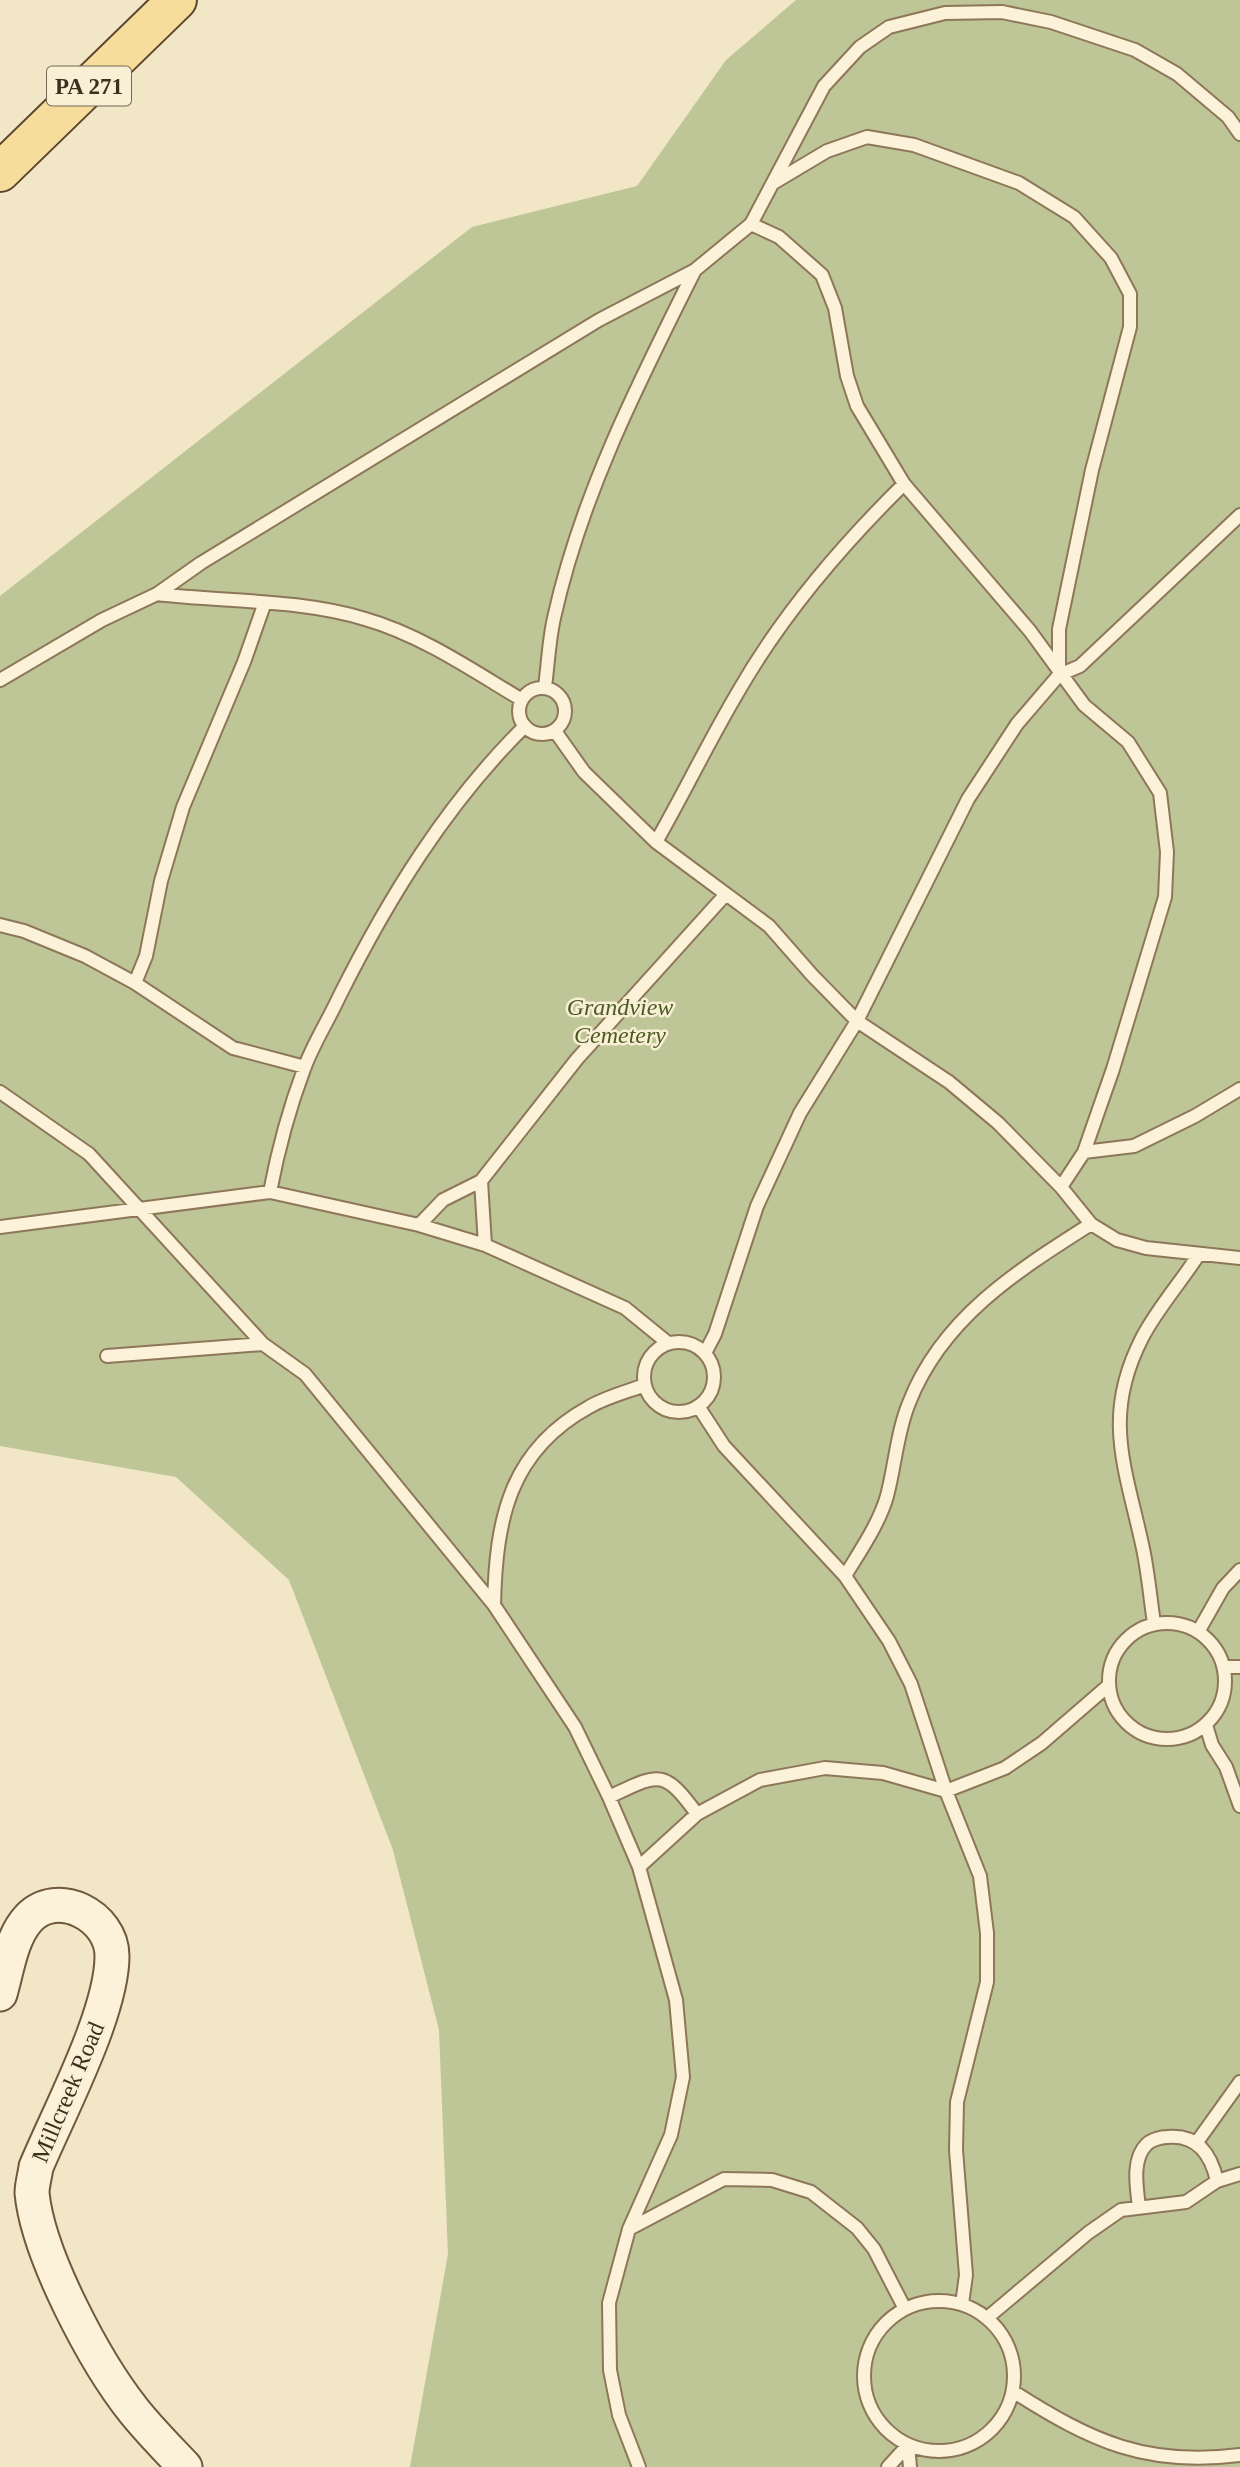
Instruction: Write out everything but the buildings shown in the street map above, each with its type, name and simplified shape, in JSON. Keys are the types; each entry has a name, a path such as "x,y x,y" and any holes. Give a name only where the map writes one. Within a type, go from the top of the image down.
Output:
{"main road":[{"name":"PA 271","path":"0,172 177,0"}],"street":[{"name":"Millcreek Road","path":"0,1994 19,1932 28,1919 44,1907 76,1907 103,1927 111,1941 112,1957 104,2007 36,2167 32,2191 37,2223 49,2257 83,2330 132,2409 185,2467"}],"lane":[{"path":"0,680 102,620 157,594 213,556 599,320 695,270 751,224 824,86 860,47 889,27 945,13 1002,12 1039,19 1135,50 1177,74 1228,117 1240,134"},
{"path":"774,182 827,151 867,137 914,145 1019,183 1074,217 1111,258 1130,294 1130,327 1092,470 1062,616 1059,675"},
{"path":"751,224 779,237 822,275 835,308 847,376 857,406 904,484 1030,631 1059,675 1084,705 1128,742 1160,793 1167,852 1165,897 1113,1069 1084,1152 1061,1187"},
{"path":"545,687 554,620 586,511 617,430 695,270"},
{"path":"656,842 738,690 781,625 851,536 904,484"},
{"path":"705,1353 715,1334 738,1258 763,1194 800,1114 857,1021 968,799 1017,724 1059,675 1080,666 1240,515"},
{"path":"157,594 307,607 366,619 436,649 522,699"},
{"path":"135,982 146,956 161,881 183,807 244,663 264,605"},
{"path":"545,687 559,693 566,705 564,720 555,731 534,733 520,718 522,699 531,690 545,687"},
{"path":"270,1192 280,1144 305,1067 358,960 425,847 467,789 525,726"},
{"path":"555,731 584,772 656,842 769,926 857,1021 949,1082 998,1123 1061,1187 1091,1224 1116,1240 1146,1248 1240,1258"},
{"path":"419,1225 443,1200 481,1181 577,1059 726,894"},
{"path":"0,925 24,931 85,956 135,982 233,1048 305,1067"},
{"path":"1084,1152 1134,1146 1195,1116 1240,1089"},
{"path":"0,1092 89,1154 263,1344 305,1374 494,1605 575,1727 609,1797 639,1867 676,2000 683,2077 671,2135 629,2229 609,2303 610,2370 618,2415 639,2467"},
{"path":"481,1181 485,1245"},
{"path":"0,1227 270,1192 419,1225 485,1245 625,1308 668,1343"},
{"path":"845,1576 886,1499 908,1404 928,1362 953,1328 990,1293 1091,1224"},
{"path":"1154,1623 1143,1547 1119,1453 1119,1414 1127,1371 1143,1336 1199,1254"},
{"path":"688,1342 705,1353 713,1366 714,1381 709,1396 698,1406 682,1412 666,1409 652,1400 645,1385 645,1367 653,1352 668,1343 688,1342"},
{"path":"107,1356 263,1344"},
{"path":"494,1605 499,1537 512,1485 526,1462 549,1434 590,1406 645,1385"},
{"path":"698,1406 724,1446 845,1576 889,1641 911,1684 946,1791 980,1876 987,1933 987,1982 957,2102 956,2150 966,2275 962,2304"},
{"path":"1198,1632 1223,1588 1240,1570"},
{"path":"1154,1623 1178,1624 1198,1632 1215,1649 1224,1667 1224,1692 1218,1710 1206,1725 1180,1738 1150,1738 1133,1729 1119,1715 1111,1698 1109,1685 1113,1659 1123,1642 1154,1623"},
{"path":"1224,1667 1240,1667"},
{"path":"639,1867 696,1814 760,1780 825,1768 883,1773 946,1791 1005,1768 1042,1744 1109,1685"},
{"path":"1206,1725 1212,1745 1226,1767 1240,1806"},
{"path":"609,1797 645,1780 660,1777 673,1783 696,1814"},
{"path":"1197,2142 1240,2082"},
{"path":"1139,2207 1136,2181 1139,2160 1146,2144 1161,2137 1180,2135 1197,2142 1213,2161 1217,2182"},
{"path":"987,2318 1088,2232 1121,2210 1186,2202 1217,2182 1240,2174"},
{"path":"629,2229 724,2179 772,2180 811,2192 857,2228 874,2249 905,2309"},
{"path":"933,2302 962,2304 987,2318 1002,2333 1011,2351 1015,2372 1014,2392 1006,2414 992,2431 974,2444 952,2451 930,2452 908,2445 890,2434 876,2418 867,2399 863,2378 866,2357 874,2337 888,2321 905,2309 933,2302"},
{"path":"1014,2392 1079,2432 1119,2448 1164,2455 1220,2458 1240,2455"},
{"path":"888,2467 908,2445"},
{"path":"908,2445 910,2467"}],"green space":[{"name":"Grandview Cemetery","path":"796,0 1240,0 1240,2467 410,2467 448,2254 439,2030 393,1850 289,1580 176,1477 0,1446 0,596 472,227 637,186 726,60"}]}
